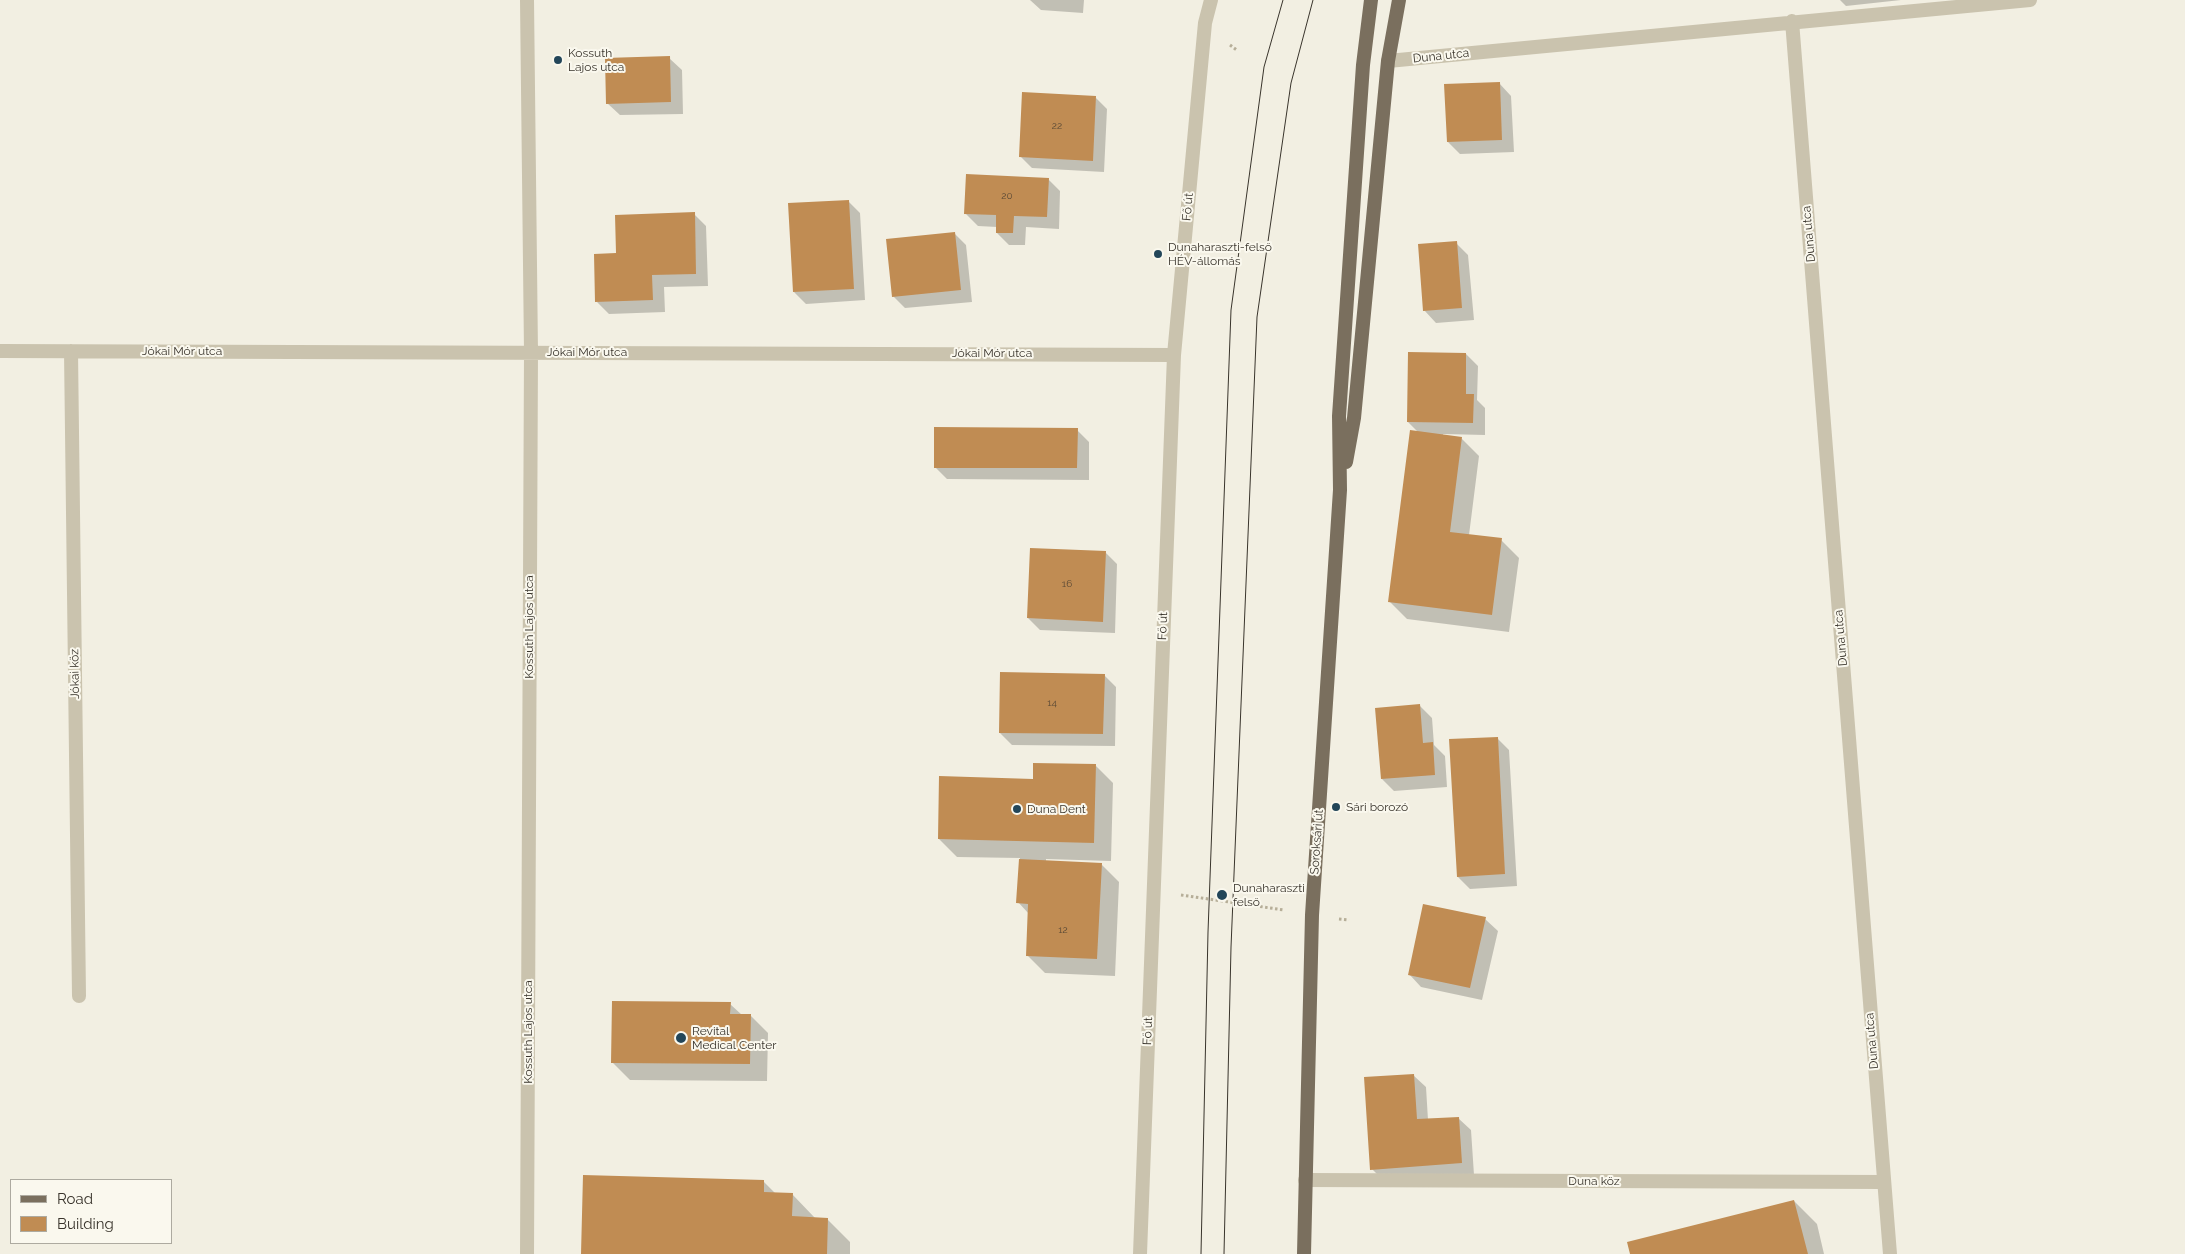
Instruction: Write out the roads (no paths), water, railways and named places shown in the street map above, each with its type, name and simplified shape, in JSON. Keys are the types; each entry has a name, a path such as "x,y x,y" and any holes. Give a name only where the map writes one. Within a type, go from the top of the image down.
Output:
{"main road":[{"path":"1340,490 1339,416 1363,65 1371,0"},
{"path":"1340,490 1354,418 1388,61 1399,0"},
{"name":"Soroksári út","path":"1304,1254 1312,914 1340,490"}],"street":[{"name":"Kossuth Lajos utca","path":"526,1254 531,352 528,0"},
{"name":"Fő út","path":"1140,1254 1152,891 1174,355 1205,23 1211,0"},
{"name":"Duna utca","path":"1388,61 1792,21 2030,0"},
{"name":"Duna utca","path":"1792,21 1890,1254"},
{"name":"Jókai Mór utca","path":"0,351 1174,355"},
{"name":"Jókai köz","path":"71,351 79,996"},
{"name":"Duna köz","path":"1305,1180 1884,1182"}],"tram line":[{"path":"1201,1254 1208,932 1231,310 1264,67 1283,0"},
{"path":"1224,1254 1231,947 1257,317 1291,83 1313,0"}],"place":[{"name":"Kossuth Lajos utca","path":"558,60"},
{"name":"Dunaharaszti-felső HÉV-állomás","path":"1158,254"},
{"name":"Sári borozó","path":"1336,807"},
{"name":"Duna Dent","path":"1017,809"},
{"name":"Dunaharaszti felső","path":"1222,895"},
{"name":"Revital Medical Center","path":"681,1038"}]}
